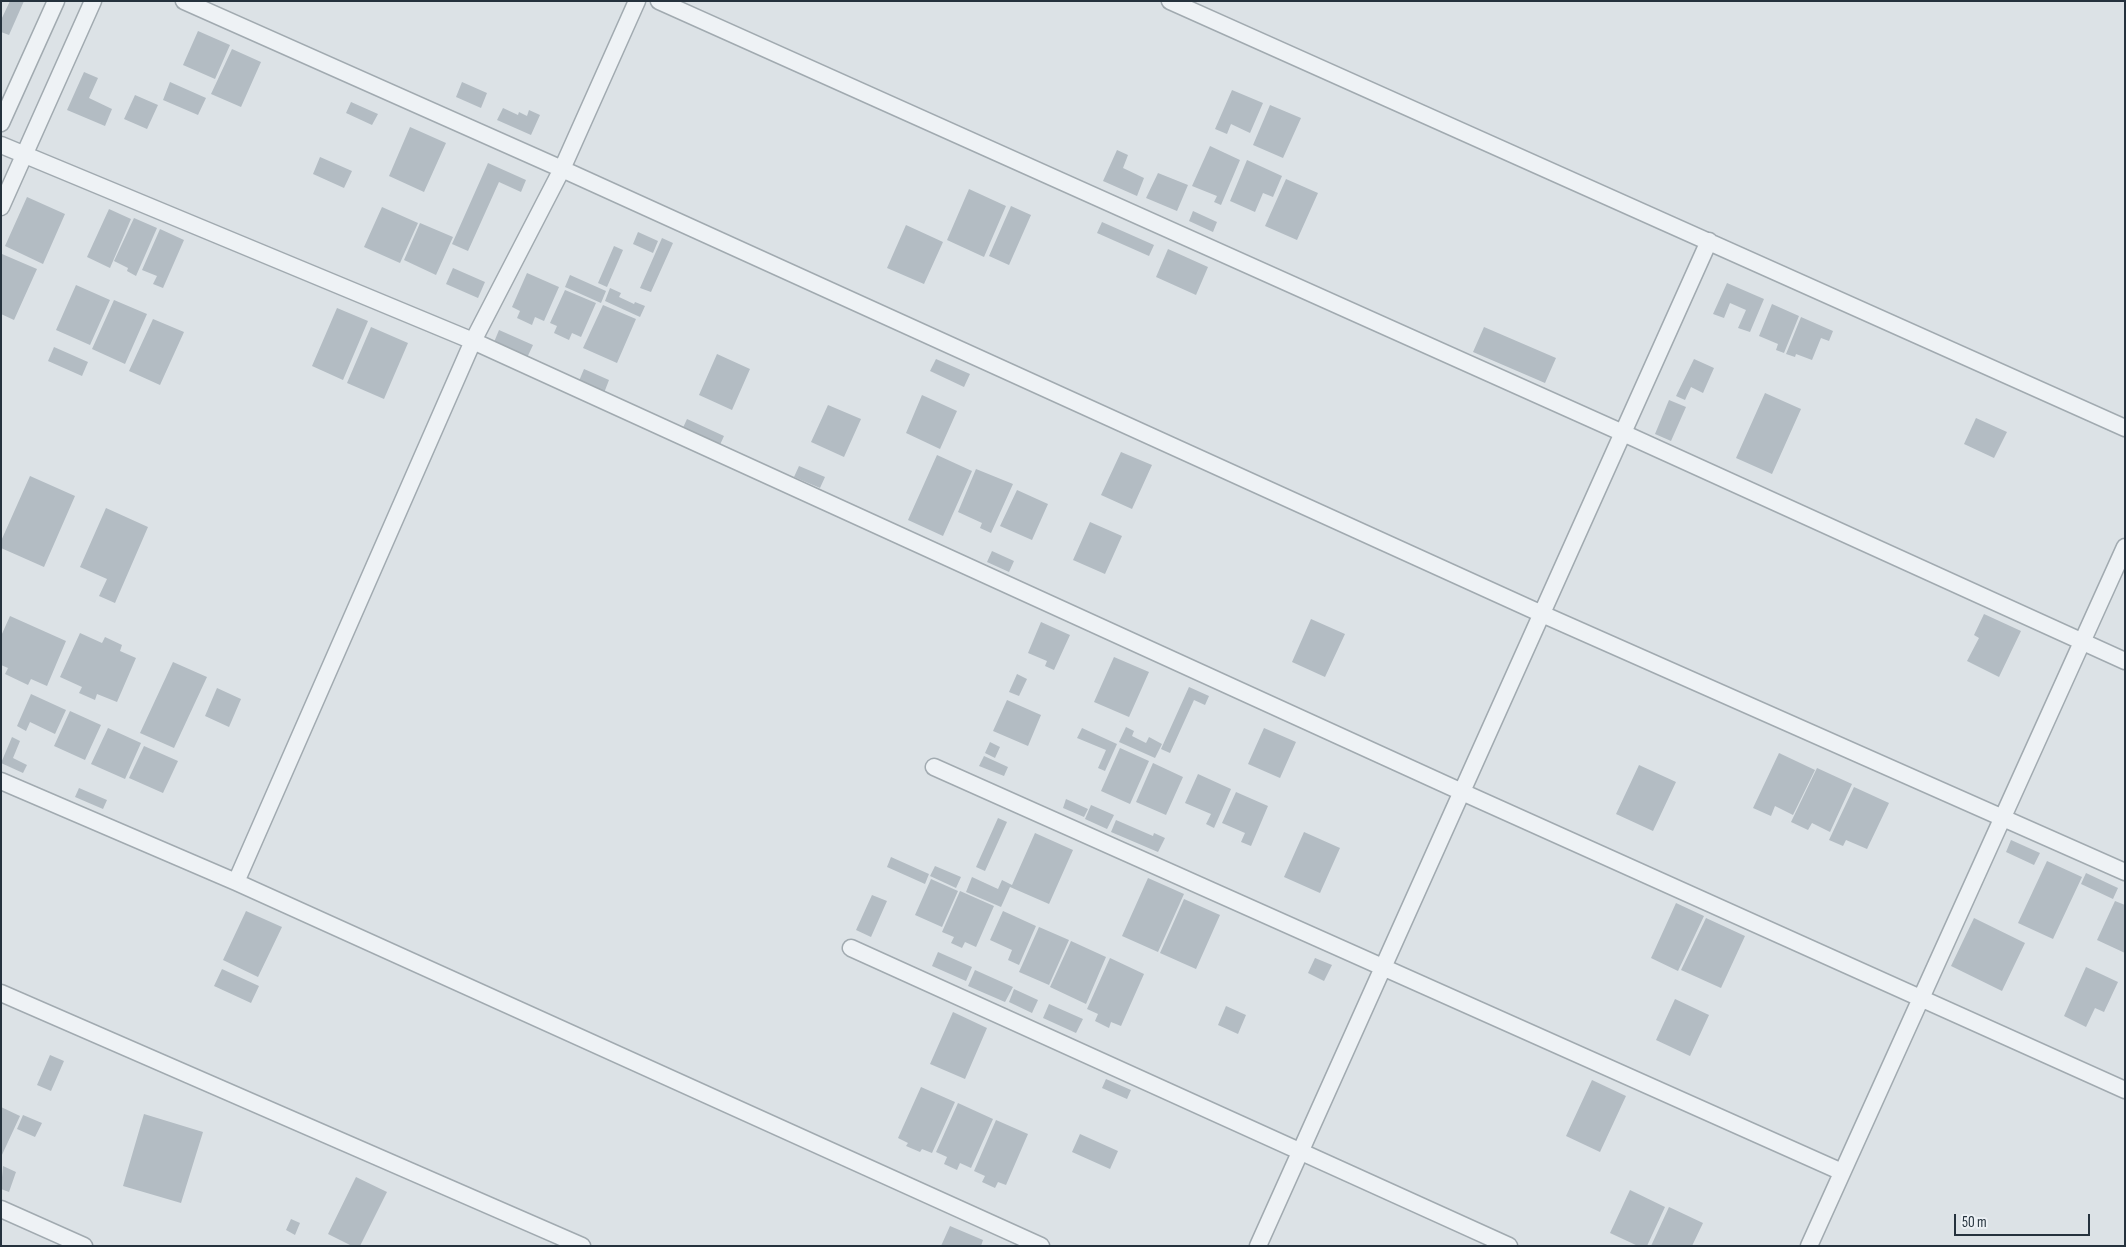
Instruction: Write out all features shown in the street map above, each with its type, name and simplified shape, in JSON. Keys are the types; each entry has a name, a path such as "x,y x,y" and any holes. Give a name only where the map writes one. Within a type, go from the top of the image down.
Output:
{"street":[{"path":"1,123 56,1"},
{"path":"1,207 94,1"},
{"path":"184,1 562,168 1542,614 2125,872"},
{"path":"236,882 473,341 562,168 637,1"},
{"path":"659,1 1623,433 2125,661"},
{"path":"1170,1 2125,428"},
{"path":"1,145 473,341 1462,792 2125,1090"},
{"path":"1258,1246 1709,241"},
{"path":"1809,1246 2125,547"},
{"path":"934,766 1842,1172"},
{"path":"1,781 236,882 1041,1246"},
{"path":"851,948 1509,1246"},
{"path":"1,993 582,1246"},
{"path":"1,1209 84,1246"}],"building":[{"path":"10,1 24,1 9,35 1,32 1,20"},
{"path":"198,31 230,45 215,79 183,65"},
{"path":"232,49 261,62 241,107 211,94"},
{"path":"84,72 98,78 89,98 112,109 105,126 67,110"},
{"path":"170,82 206,98 198,115 163,100"},
{"path":"462,82 487,93 481,108 456,97"},
{"path":"1232,90 1263,103 1250,133 1231,124 1227,134 1215,129"},
{"path":"135,95 158,105 147,129 124,119"},
{"path":"351,102 378,114 372,125 346,113"},
{"path":"1270,105 1301,118 1283,158 1253,145"},
{"path":"503,108 518,115 519,112 527,116 529,110 540,115 531,135 497,120"},
{"path":"410,127 446,143 424,192 389,176"},
{"path":"1210,146 1240,160 1221,205 1214,202 1217,196 1192,186"},
{"path":"1117,150 1128,155 1123,168 1144,178 1137,196 1103,181"},
{"path":"320,157 352,171 344,188 313,174"},
{"path":"1247,160 1282,176 1273,197 1263,193 1255,212 1230,201"},
{"path":"488,163 526,180 521,192 499,182 468,251 452,244"},
{"path":"1158,173 1188,185 1177,211 1146,198"},
{"path":"1286,179 1318,193 1297,240 1265,226"},
{"path":"969,189 1006,206 984,257 947,240"},
{"path":"27,197 65,214 43,264 5,246"},
{"path":"1011,206 1031,215 1009,265 989,256"},
{"path":"382,207 418,223 400,263 364,247"},
{"path":"109,209 131,219 110,268 87,257"},
{"path":"1193,211 1217,222 1213,232 1189,221"},
{"path":"134,218 157,228 136,276 127,271 128,268 114,261"},
{"path":"1102,222 1154,245 1149,256 1097,233"},
{"path":"420,223 453,237 436,275 404,260"},
{"path":"906,225 943,242 924,284 887,268"},
{"path":"160,229 184,240 163,288 153,284 157,276 142,270"},
{"path":"638,232 658,241 653,253 633,244"},
{"path":"662,238 673,243 651,292 640,288"},
{"path":"614,246 623,250 607,287 598,283"},
{"path":"1168,249 1208,267 1196,295 1156,277"},
{"path":"2,254 37,269 14,320 1,314"},
{"path":"453,268 485,282 478,298 446,284"},
{"path":"527,273 559,287 544,321 535,317 532,325 517,318 520,311 512,307"},
{"path":"570,275 606,291 601,303 565,287"},
{"path":"1727,283 1764,299 1750,332 1738,328 1746,310 1730,303 1724,318 1713,314"},
{"path":"76,285 110,300 90,345 56,330"},
{"path":"610,288 621,293 619,297 634,304 635,302 645,306 640,317 605,301"},
{"path":"565,290 596,303 581,337 572,333 569,340 554,333 557,326 550,323"},
{"path":"114,300 147,314 125,364 92,349"},
{"path":"1772,304 1799,316 1784,353 1776,350 1778,344 1759,336"},
{"path":"603,305 636,319 617,363 583,348"},
{"path":"337,308 368,321 343,380 312,366"},
{"path":"1801,317 1833,331 1829,341 1821,338 1812,360 1796,354 1795,357 1786,354"},
{"path":"153,319 184,332 160,385 129,371"},
{"path":"371,327 408,343 384,399 347,383"},
{"path":"1484,327 1556,358 1545,383 1473,352"},
{"path":"499,330 533,345 525,362 492,347"},
{"path":"54,347 88,362 82,376 48,361"},
{"path":"717,354 750,369 732,410 699,395"},
{"path":"936,359 970,374 964,387 930,371"},
{"path":"1694,359 1714,368 1703,393 1691,387 1685,400 1676,396"},
{"path":"584,369 609,380 604,393 579,381"},
{"path":"1765,393 1801,409 1772,474 1736,458"},
{"path":"922,395 957,411 940,449 906,433"},
{"path":"1669,400 1686,407 1671,441 1655,434"},
{"path":"828,405 861,419 844,457 811,442"},
{"path":"1976,418 2007,432 1994,458 1964,444"},
{"path":"687,419 724,436 718,449 681,432"},
{"path":"1121,452 1152,465 1132,509 1101,495"},
{"path":"937,455 972,471 943,536 908,520"},
{"path":"799,466 825,477 820,488 794,477"},
{"path":"976,469 1013,484 991,533 980,528 982,523 958,512"},
{"path":"30,476 75,496 44,567 1,548 1,541"},
{"path":"1017,490 1048,504 1032,540 1000,526"},
{"path":"106,508 148,527 115,603 99,596 107,579 80,567"},
{"path":"1090,522 1122,536 1105,574 1073,560"},
{"path":"992,551 1014,561 1009,572 987,562"},
{"path":"1984,614 2021,631 1999,677 1967,661 1979,638 1974,635"},
{"path":"10,616 66,641 47,686 31,679 28,685 5,674 8,668 1,665 1,636"},
{"path":"1311,619 1345,634 1325,677 1292,662"},
{"path":"1041,622 1070,635 1054,670 1045,666 1047,661 1028,653"},
{"path":"80,633 102,643 105,637 122,645 120,651 136,658 117,702 97,694 95,700 79,693 82,687 60,677"},
{"path":"1114,657 1149,672 1129,717 1094,702"},
{"path":"173,662 207,677 174,748 140,733"},
{"path":"1017,674 1027,679 1019,696 1009,692"},
{"path":"1189,687 1209,696 1205,705 1194,700 1170,753 1161,749"},
{"path":"217,688 241,699 229,727 205,716"},
{"path":"31,694 66,710 55,734 30,722 26,731 17,726"},
{"path":"1007,700 1041,715 1028,746 993,731"},
{"path":"70,711 101,725 85,760 54,746"},
{"path":"1126,727 1134,731 1132,736 1146,743 1149,737 1162,744 1155,758 1119,742"},
{"path":"108,728 141,743 125,779 91,764"},
{"path":"1082,728 1117,744 1105,771 1098,768 1106,750 1077,738"},
{"path":"1264,728 1296,742 1280,778 1248,764"},
{"path":"12,737 20,741 13,758 27,765 23,773 1,763"},
{"path":"990,742 1000,747 995,758 985,753"},
{"path":"144,746 178,761 163,793 129,778"},
{"path":"1120,748 1149,761 1130,804 1101,791"},
{"path":"1779,753 1815,770 1793,815 1775,806 1771,816 1753,808"},
{"path":"984,756 1008,767 1004,776 979,766"},
{"path":"1153,763 1183,777 1166,815 1136,802"},
{"path":"1639,765 1676,782 1653,831 1616,814"},
{"path":"1817,768 1852,784 1830,832 1812,823 1808,830 1791,822"},
{"path":"1198,774 1231,789 1214,828 1206,824 1211,814 1185,803"},
{"path":"1854,787 1889,803 1867,849 1846,840 1843,846 1829,840"},
{"path":"79,788 107,800 103,809 75,797"},
{"path":"1236,792 1268,806 1251,846 1241,842 1245,833 1222,823"},
{"path":"1066,799 1088,809 1084,817 1063,808"},
{"path":"1091,805 1114,815 1107,829 1085,819"},
{"path":"998,818 1007,822 985,871 976,867"},
{"path":"1116,820 1153,836 1154,833 1165,838 1158,852 1111,832"},
{"path":"1304,832 1340,848 1320,893 1284,877"},
{"path":"1035,833 1073,850 1049,904 1010,887 1001,907 966,892 972,877 998,889 1002,880 1012,885"},
{"path":"2011,840 2040,853 2034,865 2006,852"},
{"path":"891,857 929,874 925,884 887,867"},
{"path":"2047,861 2082,877 2053,939 2018,923"},
{"path":"935,866 961,877 956,888 930,876"},
{"path":"2086,873 2118,888 2113,899 2081,884"},
{"path":"1148,878 1184,894 1158,952 1122,936"},
{"path":"931,879 958,891 942,927 915,915"},
{"path":"960,891 994,906 976,947 965,942 962,948 951,943 954,937 942,932"},
{"path":"872,895 887,901 871,937 856,930"},
{"path":"1184,899 1220,915 1196,969 1160,953"},
{"path":"2115,901 2125,905 2125,953 2097,940"},
{"path":"1676,903 1704,916 1678,971 1651,958"},
{"path":"246,911 282,927 258,977 223,960"},
{"path":"1003,911 1036,926 1019,965 1008,960 1012,950 990,940"},
{"path":"1706,918 1745,936 1721,988 1681,970"},
{"path":"1974,918 2025,943 2002,991 1951,966"},
{"path":"1039,927 1069,940 1049,985 1019,972"},
{"path":"1071,941 1106,957 1086,1004 1050,987"},
{"path":"938,952 972,967 966,981 932,966"},
{"path":"1110,958 1144,974 1121,1026 1111,1022 1109,1028 1095,1021 1098,1014 1087,1009"},
{"path":"1315,958 1332,965 1324,981 1308,973"},
{"path":"2086,967 2118,982 2104,1012 2095,1008 2086,1027 2064,1016"},
{"path":"222,969 259,986 251,1003 214,986"},
{"path":"975,970 1013,987 1005,1002 968,986"},
{"path":"1014,989 1038,1000 1032,1013 1009,1002"},
{"path":"1675,999 1709,1015 1690,1056 1656,1040"},
{"path":"1049,1004 1083,1019 1076,1033 1043,1018"},
{"path":"1226,1006 1246,1015 1238,1034 1218,1025"},
{"path":"953,1012 987,1028 965,1079 930,1064"},
{"path":"50,1055 64,1061 51,1091 37,1085"},
{"path":"1106,1079 1131,1090 1127,1099 1102,1088"},
{"path":"1592,1080 1626,1096 1600,1152 1566,1136"},
{"path":"921,1087 955,1102 932,1153 922,1149 920,1152 906,1146 908,1143 898,1138"},
{"path":"958,1103 993,1119 971,1168 960,1163 957,1170 944,1164 947,1157 936,1152"},
{"path":"1,1107 20,1116 1,1157"},
{"path":"144,1114 203,1132 181,1203 123,1186"},
{"path":"23,1115 42,1123 35,1137 17,1129"},
{"path":"996,1120 1028,1134 1006,1185 998,1182 995,1188 982,1182 985,1176 974,1171"},
{"path":"1080,1134 1118,1151 1110,1169 1072,1152"},
{"path":"3,1166 16,1172 9,1192 1,1189"},
{"path":"356,1177 387,1192 360,1246 352,1246 328,1234"},
{"path":"1630,1190 1665,1207 1647,1246 1638,1246 1610,1233"},
{"path":"1669,1207 1703,1223 1692,1246 1651,1246"},
{"path":"291,1219 300,1223 295,1235 286,1230"},
{"path":"950,1226 983,1240 981,1246 941,1246"}]}
